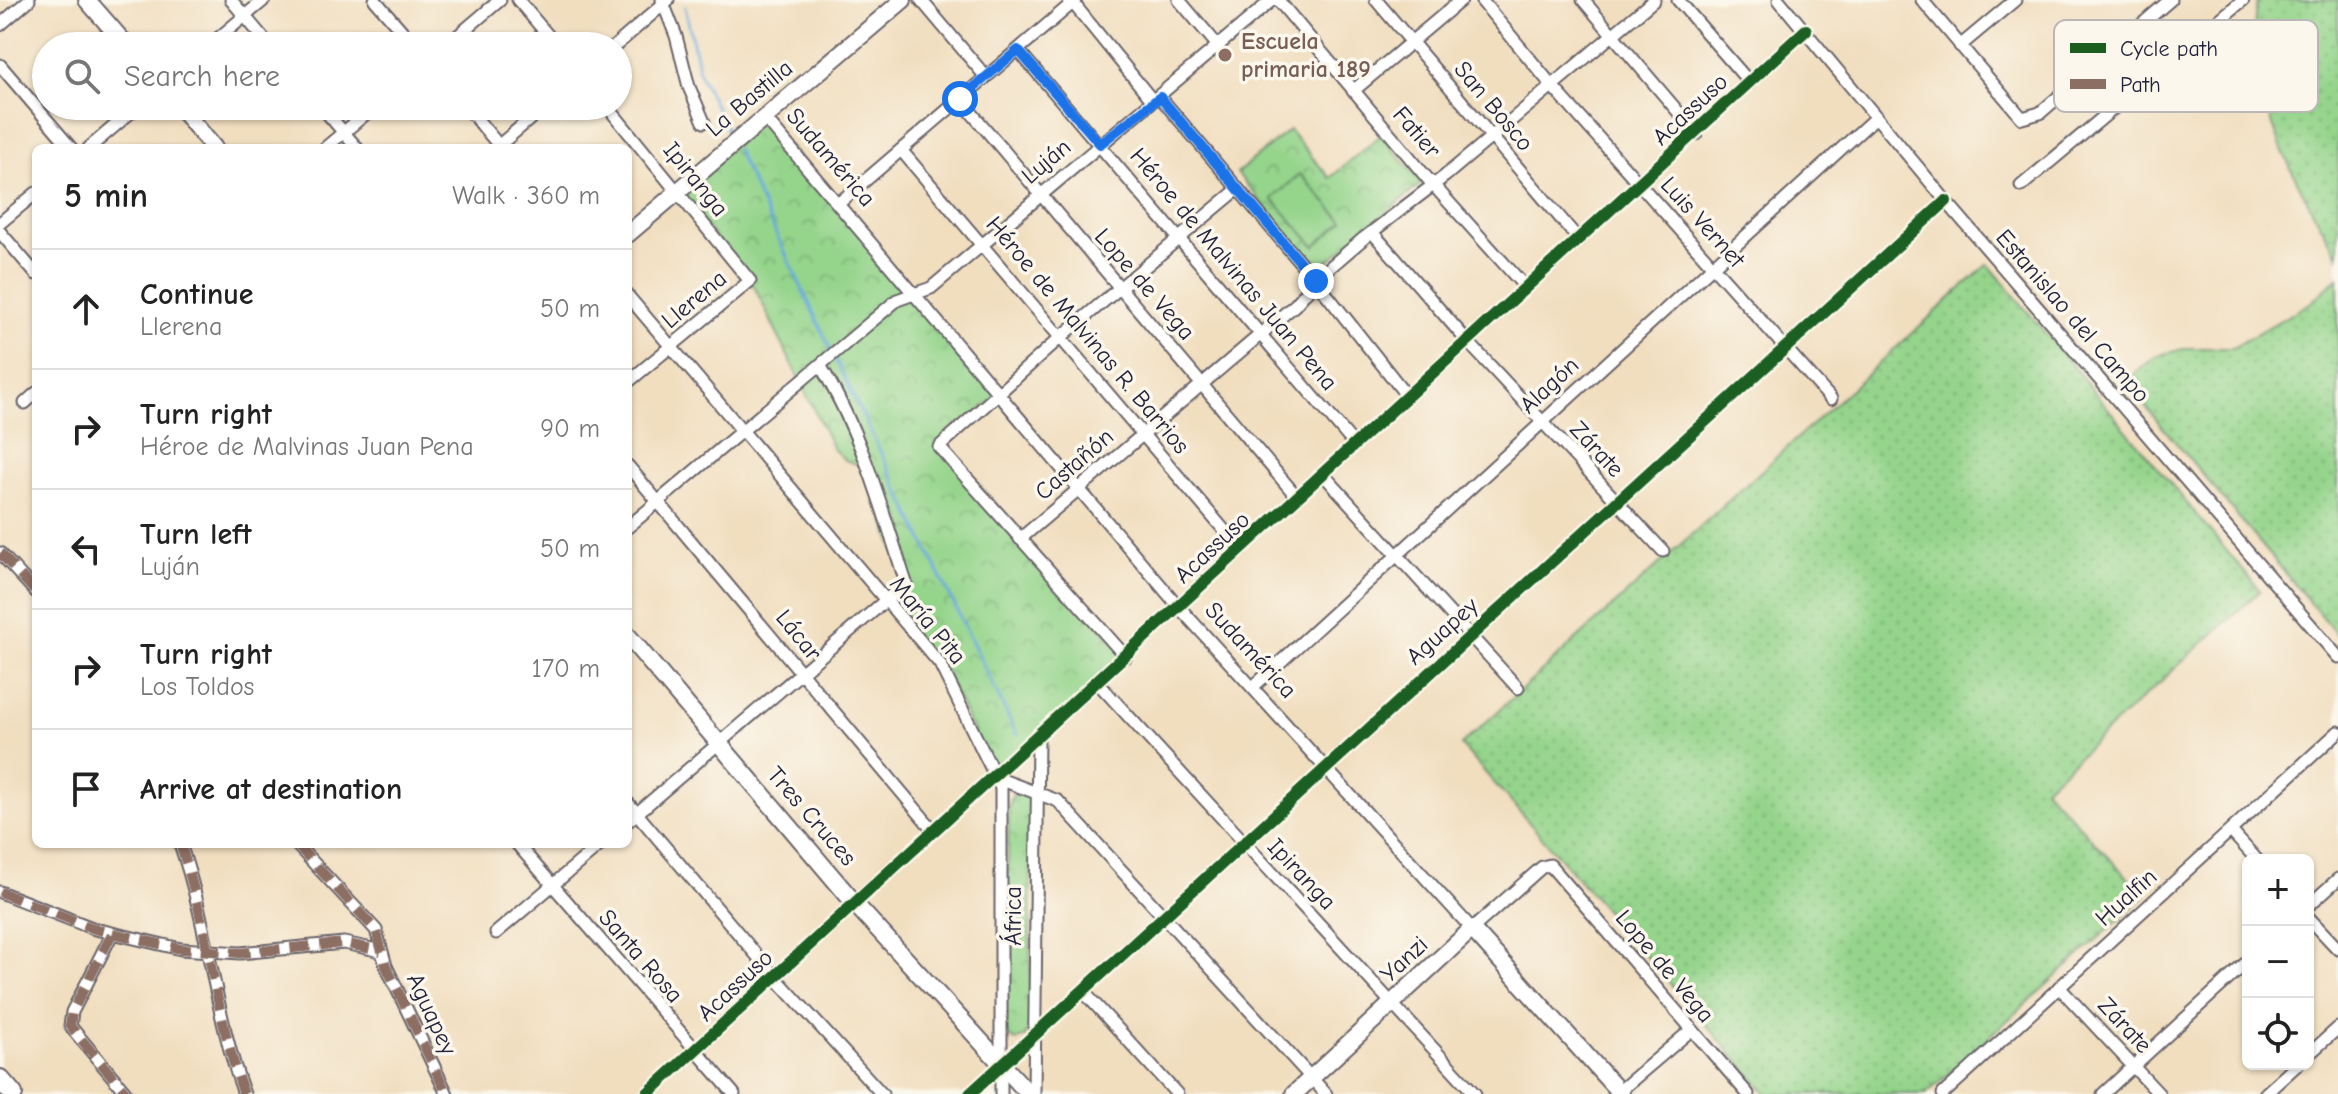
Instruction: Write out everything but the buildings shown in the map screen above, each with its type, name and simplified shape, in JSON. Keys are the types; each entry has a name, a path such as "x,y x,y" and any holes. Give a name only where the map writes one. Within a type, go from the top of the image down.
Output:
{"main road":[{"path":"0,1079 13,1094"}],"street":[{"path":"0,25 29,0"},
{"path":"87,0 115,32"},
{"path":"231,0 257,32"},
{"path":"226,32 264,0"},
{"path":"375,0 403,32"},
{"path":"462,32 500,0"},
{"path":"518,0 545,32"},
{"name":"La Bastilla","path":"632,231 903,0"},
{"path":"921,0 986,77"},
{"path":"1179,0 1219,47"},
{"name":"Luján","path":"823,362 897,300 931,288 1272,0"},
{"name":"Fatier","path":"1278,0 1353,91 1526,288"},
{"name":"San Bosco","path":"1376,0 1579,240"},
{"path":"1353,91 1461,0"},
{"name":"Luis Vernet","path":"1481,0 1553,87 1831,399"},
{"path":"1583,0 1697,134"},
{"name":"Castañón","path":"1020,539 1295,305 1316,281 1372,232 1553,87 1654,0"},
{"path":"1678,0 1750,83"},
{"name":"Estanislao del Campo","path":"1779,0 1946,201 2338,657"},
{"path":"1922,0 2018,116 2033,117 2054,99"},
{"path":"1960,46 2015,0"},
{"path":"2146,20 2169,0"},
{"path":"2219,20 2243,0"},
{"path":"631,32 665,1 689,87 704,122"},
{"path":"839,203 1074,2 1316,281 1407,396"},
{"name":"Acassuso","path":"647,1094 1098,683 1322,473 1697,134 1806,30"},
{"name":"Héroe de Malvinas Juan Pena","path":"1018,50 1354,444"},
{"path":"0,65 32,102"},
{"name":"Lope de Vega","path":"960,99 1297,497"},
{"path":"2021,186 2109,112"},
{"name":"Sudamérica","path":"764,117 1179,607 1618,1093"},
{"name":"Alagón","path":"1253,687 1876,117"},
{"path":"47,120 68,144"},
{"path":"94,144 122,120"},
{"path":"191,120 211,144"},
{"path":"333,120 354,144"},
{"path":"330,144 359,120"},
{"path":"477,120 497,144"},
{"path":"502,144 529,120"},
{"name":"Ipiranga","path":"619,120 750,281"},
{"name":"Héroe de Malvinas R. Barrios","path":"901,150 1241,550"},
{"path":"1126,657 941,451 943,443 1061,337 1238,189"},
{"path":"0,223 32,196"},
{"name":"Aguapey","path":"970,1094 1946,201"},
{"path":"0,232 32,269"},
{"name":"Zárate","path":"1372,232 1468,342 1663,551"},
{"name":"Llerena","path":"632,379 750,281"},
{"name":"María Pita","path":"632,301 946,673 994,777"},
{"path":"632,524 823,362 858,435 906,583 632,817 882,1094"},
{"path":"25,403 32,397"},
{"name":"Lácar","path":"632,471 934,831"},
{"path":"1322,473 1518,688"},
{"path":"0,553 32,588"},
{"name":"Tres Cruces","path":"632,641 856,905 1032,1094"},
{"name":"Ipiranga","path":"1098,683 1475,1094"},
{"name":"Hualfin","path":"1943,1094 2338,732"},
{"name":"África","path":"1032,1094 1038,738"},
{"path":"994,777 1058,801 1326,1094"},
{"name":"África","path":"994,777 1001,788 1004,804 1001,1094"},
{"path":"2231,831 2252,854"},
{"path":"181,848 209,952 220,1020 244,1094"},
{"name":"Aguapey","path":"300,848 376,930 381,951 407,1016 447,1094"},
{"name":"Santa Rosa","path":"520,848 734,1094"},
{"path":"496,933 596,848"},
{"name":"Lope de Vega","path":"1550,865 1690,1031 1748,1094"},
{"name":"Yanzi","path":"1294,1094 1472,929 1542,867 1550,865"},
{"path":"2314,901 2338,879"},
{"path":"0,892 61,918 112,934 209,952 280,952 334,943 381,951"},
{"path":"2314,923 2338,949"},
{"path":"112,934 72,1012 70,1026 127,1094"},
{"path":"2103,1094 2242,967"},
{"name":"Zárate","path":"2059,987 2159,1094"},
{"path":"1083,991 1177,1094"},
{"path":"2314,1050 2338,1028"},
{"path":"1618,1093 1690,1031"},
{"path":"2265,1094 2291,1070"}],"green space":[{"path":"2259,0 2338,0 2338,256 2287,160 2269,112 2318,112 2318,20 2255,20"},
{"path":"764,117 999,394 943,443 1126,657 994,777 946,673 884,601 906,583 866,467 845,460 833,449 755,288 678,191"},
{"path":"1289,130 1330,178 1381,135 1422,183 1318,270 1237,173"},
{"path":"1300,174 1343,221 1315,246 1272,199"},
{"path":"1988,264 2260,591 2044,788 2145,896 1926,1094 1767,1094 1461,745"},
{"path":"2338,278 2338,636 2125,382 2156,356 2187,348 2232,348 2310,303"},
{"path":"1027,793 1031,802 1030,1026 1025,1037 1016,1041 1009,1037 1004,1028 1009,806 1012,796"}],"waterway":[{"path":"685,7 700,75 731,138"},
{"path":"736,149 832,352"},
{"path":"835,358 1017,735"}],"marked path":[{"path":"0,553 32,588"},
{"path":"181,848 198,906 225,1032 244,1094"},
{"path":"300,848 376,930 386,966 447,1094"},
{"path":"0,892 95,929 181,949 240,953 344,943 381,951"},
{"path":"112,934 72,1012 70,1026 127,1094"}],"cycle path":[{"path":"647,1094 1806,30"},
{"path":"970,1094 1946,201"}],"place":[{"name":"Escuela primaria 189","path":"1225,55"}],"route":[{"path":"960,99 1018,50 1100,144 1152,100 1160,97 1316,281"}]}
